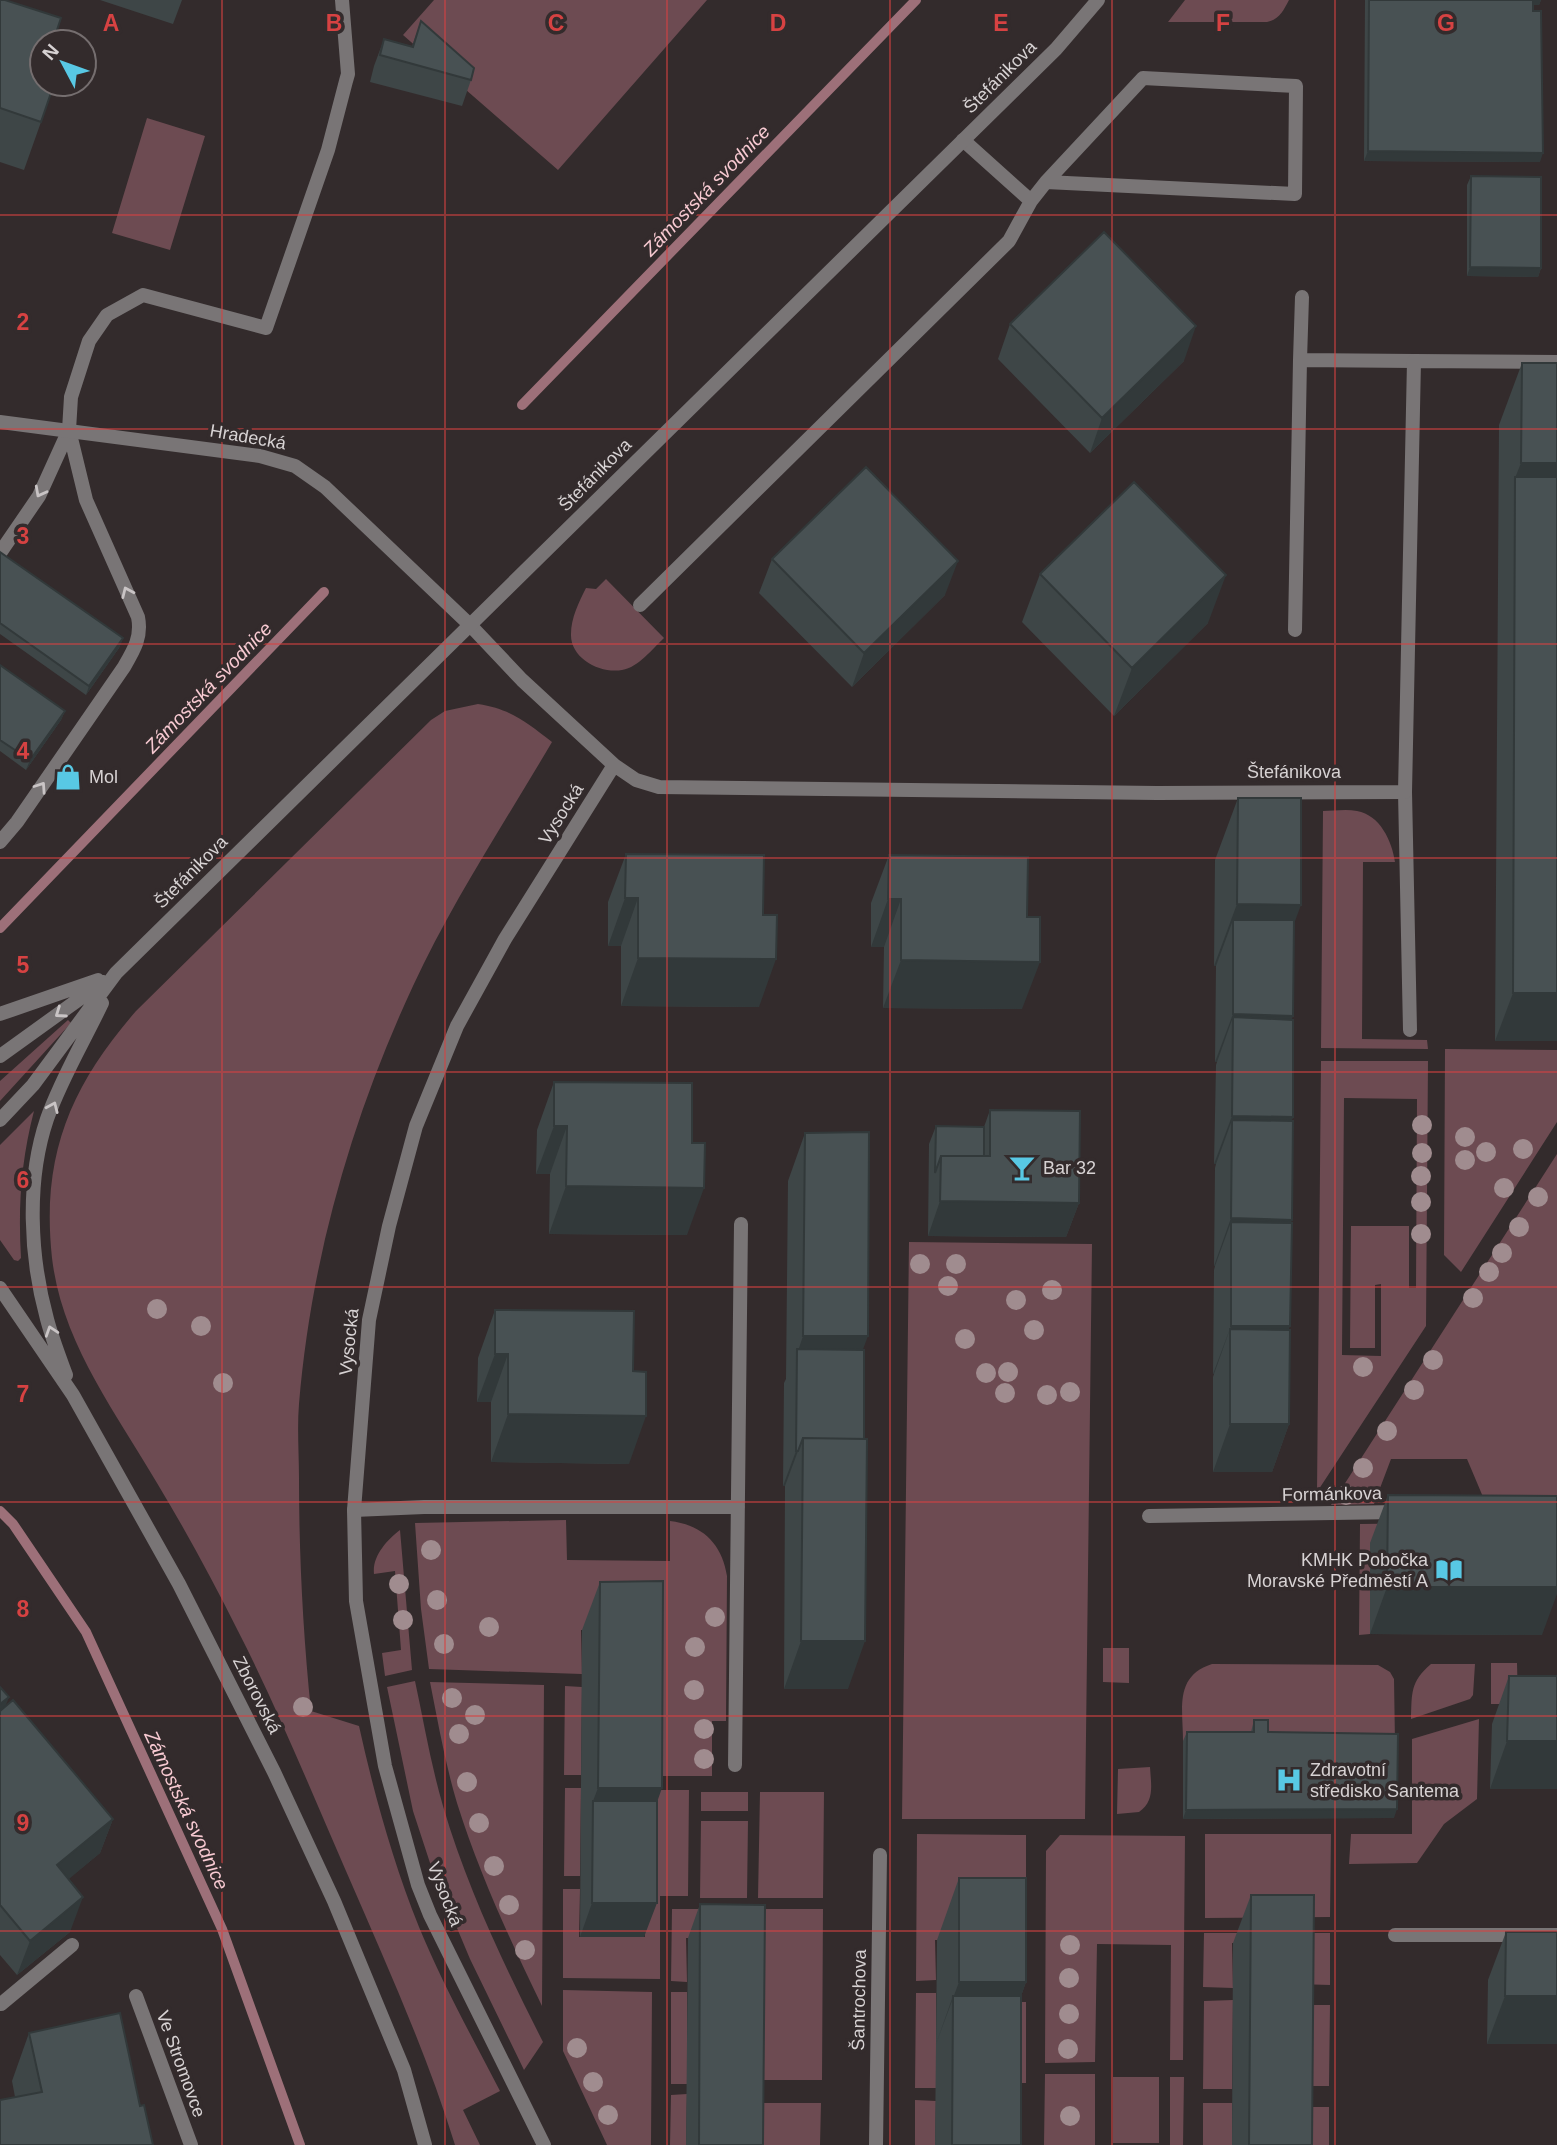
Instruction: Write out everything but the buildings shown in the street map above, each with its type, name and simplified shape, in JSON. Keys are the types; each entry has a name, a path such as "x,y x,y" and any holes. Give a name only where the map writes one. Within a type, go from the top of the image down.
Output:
{"street":[{"path":"0,842 17,822 124,667 141,630 138,617 86,499 69,429 71,397 89,341 107,315 143,295 266,328 328,150 348,74 342,0"},
{"name":"Štefánikova","path":"0,1120 33,1085 116,974 1056,49 1098,0"},
{"path":"640,605 1009,241 1031,201 1046,182 1143,78 1296,86 1295,194 1046,182"},
{"path":"963,141 1031,201"},
{"path":"1295,630 1302,297"},
{"path":"1300,359 1557,362"},
{"path":"1410,1030 1405,792 1414,361"},
{"name":"Hradecká","path":"0,422 260,456 295,466 325,487 470,625"},
{"path":"0,553 40,495 69,429"},
{"path":"470,625 522,680 614,765"},
{"name":"Štefánikova","path":"614,765 636,780 659,787 1157,793 1405,792"},
{"name":"Vysocká","path":"544,2145 430,1915 418,1885 385,1766 359,1615 354,1510 369,1320 389,1226 416,1126 457,1026 505,939 614,765"},
{"path":"0,1014 116,974"},
{"name":"Štefánikova","path":"0,1056 116,974"},
{"name":"Štefánikova","path":"73,1395 47,1320 39,1286 34,1236 34,1192 38,1155 47,1120 116,974"},
{"path":"735,1765 741,1224"},
{"name":"Zborovská","path":"0,1288 73,1395 179,1584 274,1772 334,1901 404,2070 425,2145"},
{"path":"354,1510 415,1507 738,1507"},
{"name":"Formánkova","path":"1149,1516 1406,1512"},
{"name":"Šantrochova","path":"876,2145 880,1855"},
{"path":"1395,1935 1557,1935"},
{"path":"0,2003 72,1945"},
{"name":"Ve Stromovce","path":"136,1996 191,2145"}],"shaded area":[{"path":"434,0 707,0 558,170 403,35"},
{"path":"1185,0 1289,0 1278,17 1267,22 1168,22"},
{"path":"147,118 205,136 170,250 112,233"},
{"path":"606,579 664,638 640,661 622,670 613,671 588,663 572,643 572,622 586,588 596,589"},
{"path":"478,704 509,713 552,742 428,955 371,1086 353,1138 324,1243 305,1350 298,1422 301,1565 311,1711 359,1726 385,1828 419,1927 447,1989 500,2091 463,2110 480,2145 455,2145 404,2007 267,1690 199,1556 108,1403 79,1348 58,1289 52,1258 50,1221 56,1155 65,1125 93,1067 136,1011 431,720 445,711"},
{"path":"1353,810 1365,813 1384,830 1395,862 1363,862 1362,1039 1427,1040 1428,1049 1321,1048 1323,811"},
{"path":"68,1020 71,1023 0,1101 0,1081"},
{"path":"1445,1049 1557,1050 1557,1122 1461,1272 1444,1255"},
{"path":"1321,1061 1428,1061 1426,1326 1317,1492","holes":["1344,1098 1417,1099 1416,1288 1409,1288 1409,1226 1351,1226 1350,1348 1375,1348 1375,1285 1381,1284 1381,1356 1342,1355"]},
{"path":"34,1111 23,1166 20,1202 21,1258 18,1261 14,1260 0,1240 0,1145"},
{"path":"1557,1154 1557,1503 1486,1504 1467,1459 1391,1459 1374,1504 1331,1505"},
{"path":"909,1242 1092,1244 1085,1819 902,1819"},
{"path":"566,1520 567,1560 670,1561 670,1521 682,1523 701,1532 721,1554 727,1576 726,1721 712,1721 712,1776 645,1776 647,1629 581,1630 582,1674 429,1669 421,1609 415,1523"},
{"path":"1446,1523 1370,1543 1370,1634 1359,1635 1360,1524"},
{"path":"400,1530 412,1670 385,1676 382,1653 401,1650 395,1571 374,1574 374,1567 381,1549"},
{"path":"1103,1648 1129,1648 1129,1683 1103,1682"},
{"path":"1491,1663 1517,1663 1518,1704 1491,1704"},
{"path":"1212,1664 1378,1665 1390,1672 1394,1679 1395,1743 1183,1741 1182,1706 1186,1685 1200,1669"},
{"path":"1431,1664 1475,1664 1473,1695 1470,1699 1411,1719 1416,1682"},
{"path":"415,1681 443,1806 463,1867 488,1927 543,2042 524,2070 470,1959 431,1866 413,1811 387,1687"},
{"path":"430,1682 544,1685 542,2006 496,1906 457,1803"},
{"path":"565,1686 582,1687 581,1775 564,1775"},
{"path":"1479,1719 1477,1799 1444,1824 1417,1863 1349,1864 1351,1834 1412,1834 1412,1739"},
{"path":"1150,1767 1151,1792 1148,1803 1139,1812 1117,1814 1118,1769"},
{"path":"565,1788 581,1788 580,1876 564,1876"},
{"path":"645,1790 689,1790 688,1896 660,1896 660,1979 563,1978 563,1889 580,1889 579,1937 645,1937"},
{"path":"701,1792 748,1792 748,1811 701,1811"},
{"path":"760,1792 824,1792 823,1898 758,1898"},
{"path":"701,1821 748,1821 747,1898 700,1898"},
{"path":"917,1834 1026,1835 1026,1981 1005,1940 935,1940 936,1980 916,1981"},
{"path":"1205,1834 1331,1834 1330,1917 1205,1918"},
{"path":"1060,1835 1185,1836 1183,2060 1170,2060 1171,1945 1097,1944 1095,2062 1045,2063 1046,1851"},
{"path":"672,1909 823,1909 822,2080 751,2080 752,1939 686,1938 687,1982 671,1981"},
{"path":"1204,1933 1330,1933 1330,1985 1297,1984 1298,1943 1232,1943 1233,1988 1203,1987"},
{"path":"563,1990 652,1992 651,2145 607,2145 563,2051"},
{"path":"671,1992 687,1992 687,2084 671,2084"},
{"path":"916,1993 936,1993 936,2088 915,2088"},
{"path":"1233,2000 1232,2089 1203,2089 1204,2001"},
{"path":"1004,2002 1026,2002 1026,2083 1003,2083"},
{"path":"1296,2005 1330,2005 1329,2086 1296,2086"},
{"path":"1045,2074 1095,2074 1095,2145 1044,2145"},
{"path":"1113,2077 1159,2077 1159,2143 1113,2143"},
{"path":"1170,2077 1184,2077 1183,2145 1170,2145"},
{"path":"687,2094 686,2145 670,2145 671,2095"},
{"path":"915,2100 936,2101 935,2145 915,2145"},
{"path":"751,2103 821,2103 820,2145 751,2145"},
{"path":"1203,2103 1232,2103 1232,2145 1203,2145"},
{"path":"1296,2107 1329,2107 1329,2145 1296,2145"}],"waterway":[{"name":"Zámostská svodnice","path":"522,405 916,0"},
{"name":"Zámostská svodnice","path":"0,928 324,592"},
{"name":"Zámostská svodnice","path":"0,1511 13,1524 86,1632 222,1929 300,2145"}],"place":[{"name":"Mol","path":"68,777"},
{"name":"Bar 32","path":"1022,1168"},
{"name":"KMHK Pobočka Moravské Předměstí A","path":"1449,1570"},
{"name":"Zdravotní středisko Santema","path":"1289,1780"}]}
